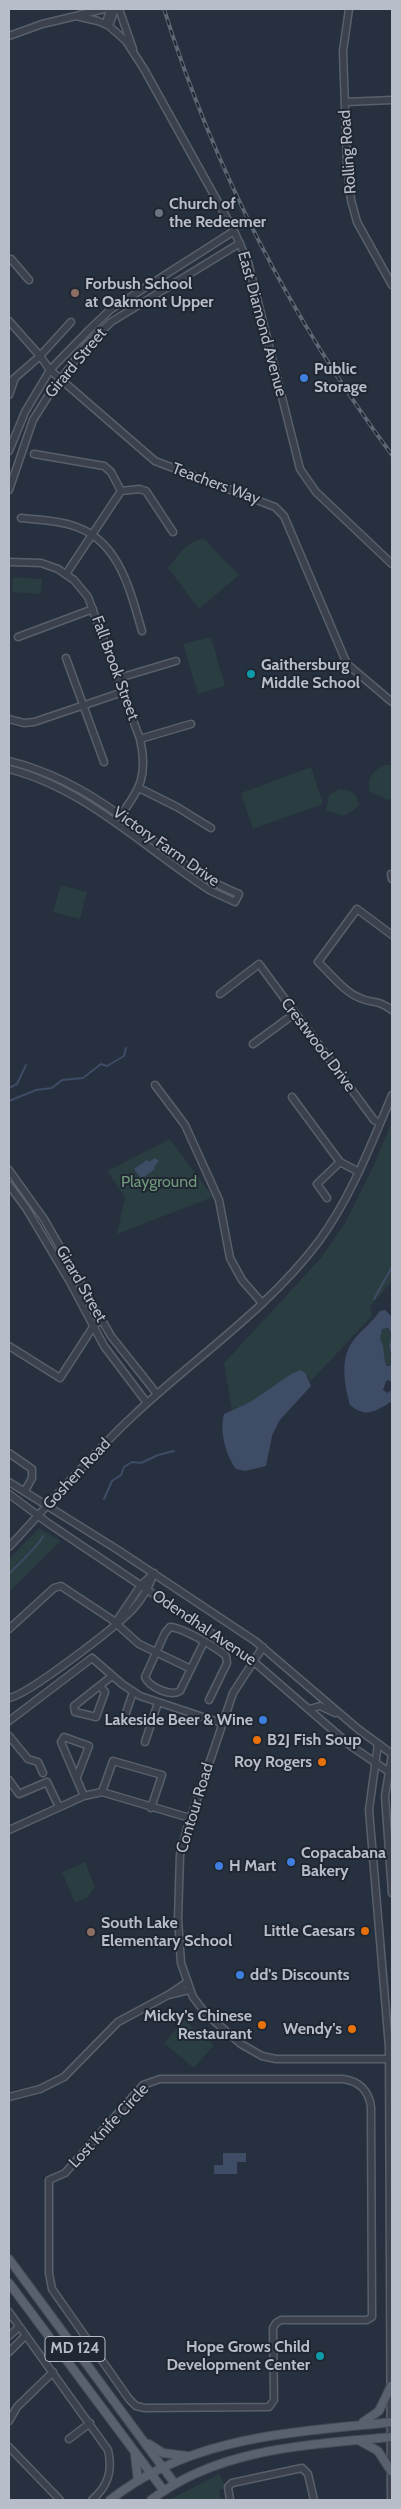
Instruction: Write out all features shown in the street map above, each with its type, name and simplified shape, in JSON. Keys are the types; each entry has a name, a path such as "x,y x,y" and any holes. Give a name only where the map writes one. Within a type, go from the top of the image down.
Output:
{"main road":[{"name":"MD 124","path":"9,2259 142,2439 163,2453 191,2456 238,2440 392,2422"},
{"name":"MD 124","path":"9,2283 164,2491"},
{"path":"356,2426 369,2420 379,2411 391,2386"},
{"path":"151,2500 176,2484 234,2459 274,2449 392,2437"},
{"path":"142,2439 176,2484"},
{"path":"358,2440 378,2451 391,2471"},
{"path":"134,2450 138,2468 138,2481"},
{"path":"110,2500 138,2481 191,2456"}],"street":[{"path":"9,36 42,24 104,9"},
{"path":"107,25 110,9"},
{"path":"107,25 115,9"},
{"path":"119,9 134,53"},
{"name":"Rolling Road","path":"349,9 343,50 347,164 351,200 358,222 392,285"},
{"path":"76,16 107,25"},
{"name":"East Diamond Avenue","path":"107,25 134,53 240,243 248,262 300,468 316,492 392,564"},
{"path":"345,102 392,100"},
{"name":"Girard Street","path":"9,451 25,412 50,370 110,310 234,231"},
{"name":"Girard Street","path":"9,490 33,420 86,346 111,322 240,243"},
{"path":"9,261 12,259 29,280"},
{"name":"Teachers Way","path":"9,321 60,380 155,461 275,507 284,516 347,664 392,702"},
{"path":"9,383 40,356 71,322"},
{"path":"9,395 15,377"},
{"path":"34,454 104,466 111,472 121,491"},
{"path":"121,491 139,489 146,491 173,532"},
{"path":"66,574 121,491"},
{"path":"21,518 76,526 110,550 127,580 142,631"},
{"name":"Fall Brook Street","path":"9,562 41,563 66,574 80,588 93,609 119,678 144,755 144,772 139,788 115,822"},
{"path":"18,636 93,609"},
{"path":"66,658 104,762"},
{"path":"119,678 176,661"},
{"path":"9,720 24,723 34,722 123,692"},
{"path":"140,739 191,724"},
{"name":"Victory Farm Drive","path":"9,760 56,776 120,815 207,879 239,894 237,900 229,900 211,891 115,822 48,782 9,769"},
{"path":"139,788 177,807 211,828"},
{"path":"392,935 357,910 318,962 360,999 384,1004 392,1010"},
{"name":"Crestwood Drive","path":"220,994 259,964 374,1120 380,1123"},
{"path":"253,1044 294,1014"},
{"path":"155,1085 185,1125 219,1200 230,1258 242,1280 262,1303"},
{"name":"Goshen Road","path":"9,1547 147,1403 262,1303 300,1264 340,1209 359,1172 392,1095"},
{"path":"292,1097 340,1162 359,1172"},
{"path":"327,1198 317,1184 340,1162"},
{"name":"Girard Street","path":"9,1170 44,1219 123,1353 157,1394"},
{"name":"Girard Street","path":"9,1185 26,1208 70,1282 104,1346 147,1403"},
{"path":"9,1346 60,1378 93,1327 102,1319"},
{"path":"9,1453 32,1468 32,1478 25,1491 9,1482"},
{"name":"Odendhal Avenue","path":"25,1491 154,1573 263,1648 358,1729 392,1754"},
{"name":"Odendhal Avenue","path":"9,1494 38,1516 253,1661 351,1746 390,1772"},
{"path":"116,1623 141,1585 154,1573"},
{"path":"9,1698 70,1661 134,1608 148,1589 154,1573"},
{"path":"9,1629 59,1585 116,1623 130,1638 191,1669"},
{"path":"204,1642 180,1691 170,1693 146,1681 145,1677 165,1633 170,1628 177,1628 204,1642 219,1650 228,1659 209,1700"},
{"name":"Contour Road","path":"263,1648 233,1693 190,1818 180,1855 181,1964 186,1983 206,2014 241,2044 262,2056 276,2059 391,2059"},
{"path":"9,1721 92,1658 133,1692 158,1703 222,1723"},
{"path":"100,1686 105,1692 96,1717 75,1712 74,1706 112,1676"},
{"path":"123,1722 133,1692"},
{"path":"145,1742 158,1703"},
{"path":"310,1709 320,1706 327,1707 358,1729"},
{"path":"9,1736 28,1759 38,1762 43,1773"},
{"path":"77,1778 89,1746 64,1737 61,1742 84,1796"},
{"path":"378,1744 369,1810 382,1939 391,2059 388,2241 392,2422 391,2500"},
{"path":"392,1754 385,1810 392,1893"},
{"path":"102,1792 113,1761 156,1773 162,1775 151,1808"},
{"path":"9,1780 19,1794 47,1782 60,1807"},
{"path":"9,1830 84,1796 102,1792 190,1818"},
{"path":"9,2097 40,2090 64,2077 118,2022 186,1983"},
{"path":"168,1995 189,1990"},
{"name":"Lost Knife Circle","path":"348,2079 362,2087 370,2101 372,2241 372,2317 368,2320 281,2320 276,2322 273,2328 274,2400 269,2407 141,2408 130,2399 52,2289 49,2273 49,2180 52,2177 64,2174 140,2088 150,2081 348,2079"},
{"path":"9,2312 108,2450 110,2460 109,2478 92,2500"},
{"path":"9,2336 19,2326"},
{"path":"9,2352 25,2336"},
{"path":"9,2421 17,2407 53,2372"},
{"path":"69,2439 90,2424"},
{"path":"9,2447 60,2500"},
{"path":"230,2500 228,2487 232,2483 299,2468 304,2469 308,2474 314,2500"}],"green space":[{"path":"204,539 239,575 199,609 168,568 188,545"},
{"path":"13,577 42,579 41,594 12,592"},
{"path":"211,637 225,686 198,694 183,644"},
{"path":"384,765 392,765 392,799 387,800 369,791 372,775"},
{"path":"311,767 323,804 253,829 241,793"},
{"path":"339,789 351,791 356,796 359,805 344,815 326,810 329,795"},
{"path":"61,885 87,892 80,919 53,912"},
{"path":"392,1121 392,1281 370,1307 372,1316 311,1381 306,1374 291,1374 250,1402 232,1410 224,1363 321,1258 345,1223 373,1167"},
{"name":"Playground","path":"170,1139 213,1197 117,1234 125,1197 107,1171"},
{"path":"385,1327 392,1335 389,1346 392,1366 385,1363 379,1339 382,1329"},
{"path":"39,1528 61,1541 9,1592 9,1559"},
{"path":"85,1862 95,1887 87,1898 75,1903 62,1872"},
{"path":"184,2020 214,2045 194,2068 164,2043"},
{"path":"219,2474 226,2488 219,2490 221,2500 169,2500"}],"water":[{"path":"155,1158 159,1161 154,1167 155,1169 141,1179 134,1169 147,1160 149,1162"},
{"path":"385,1310 392,1317 392,1335 388,1328 382,1329 380,1339 387,1366 392,1365 392,1383 389,1380 386,1381 383,1390 387,1393 392,1390 392,1401 371,1412 361,1412 350,1405 344,1370 347,1352 356,1337 380,1311"},
{"path":"392,1335 392,1358 389,1346"},
{"path":"301,1370 306,1374 311,1386 279,1421 272,1436 266,1466 245,1471 236,1469 232,1464 224,1443 222,1428 224,1414 250,1402 291,1374"},
{"path":"223,2153 246,2153 246,2162 237,2162 237,2174 214,2174 214,2165 223,2165"}],"waterway":[{"path":"9,1101 36,1090 52,1088 62,1080 83,1078 101,1064 107,1066 124,1056 126,1048"},
{"path":"9,1088 17,1084 26,1065"},
{"path":"374,1299 392,1267"},
{"path":"104,1499 112,1481 121,1475 124,1467 132,1462 141,1463 158,1455 174,1451"},
{"path":"9,1574 33,1550 43,1536"}],"railway":[{"path":"164,9 184,69 207,128 259,242 321,351 392,455"}],"place":[{"name":"Church of the Redeemer","path":"159,213"},
{"name":"Forbush School at Oakmont Upper","path":"75,293"},
{"name":"Public Storage","path":"304,378"},
{"name":"Gaithersburg Middle School","path":"251,674"},
{"name":"Lakeside Beer & Wine","path":"263,1720"},
{"name":"B2J Fish Soup","path":"257,1740"},
{"name":"Roy Rogers","path":"322,1762"},
{"name":"Copacabana Bakery","path":"291,1862"},
{"name":"H Mart","path":"219,1866"},
{"name":"Little Caesars","path":"365,1931"},
{"name":"South Lake Elementary School","path":"91,1932"},
{"name":"dd's Discounts","path":"240,1975"},
{"name":"Micky's Chinese Restaurant","path":"262,2025"},
{"name":"Wendy's","path":"352,2029"},
{"name":"Hope Grows Child Development Center","path":"320,2356"}]}
